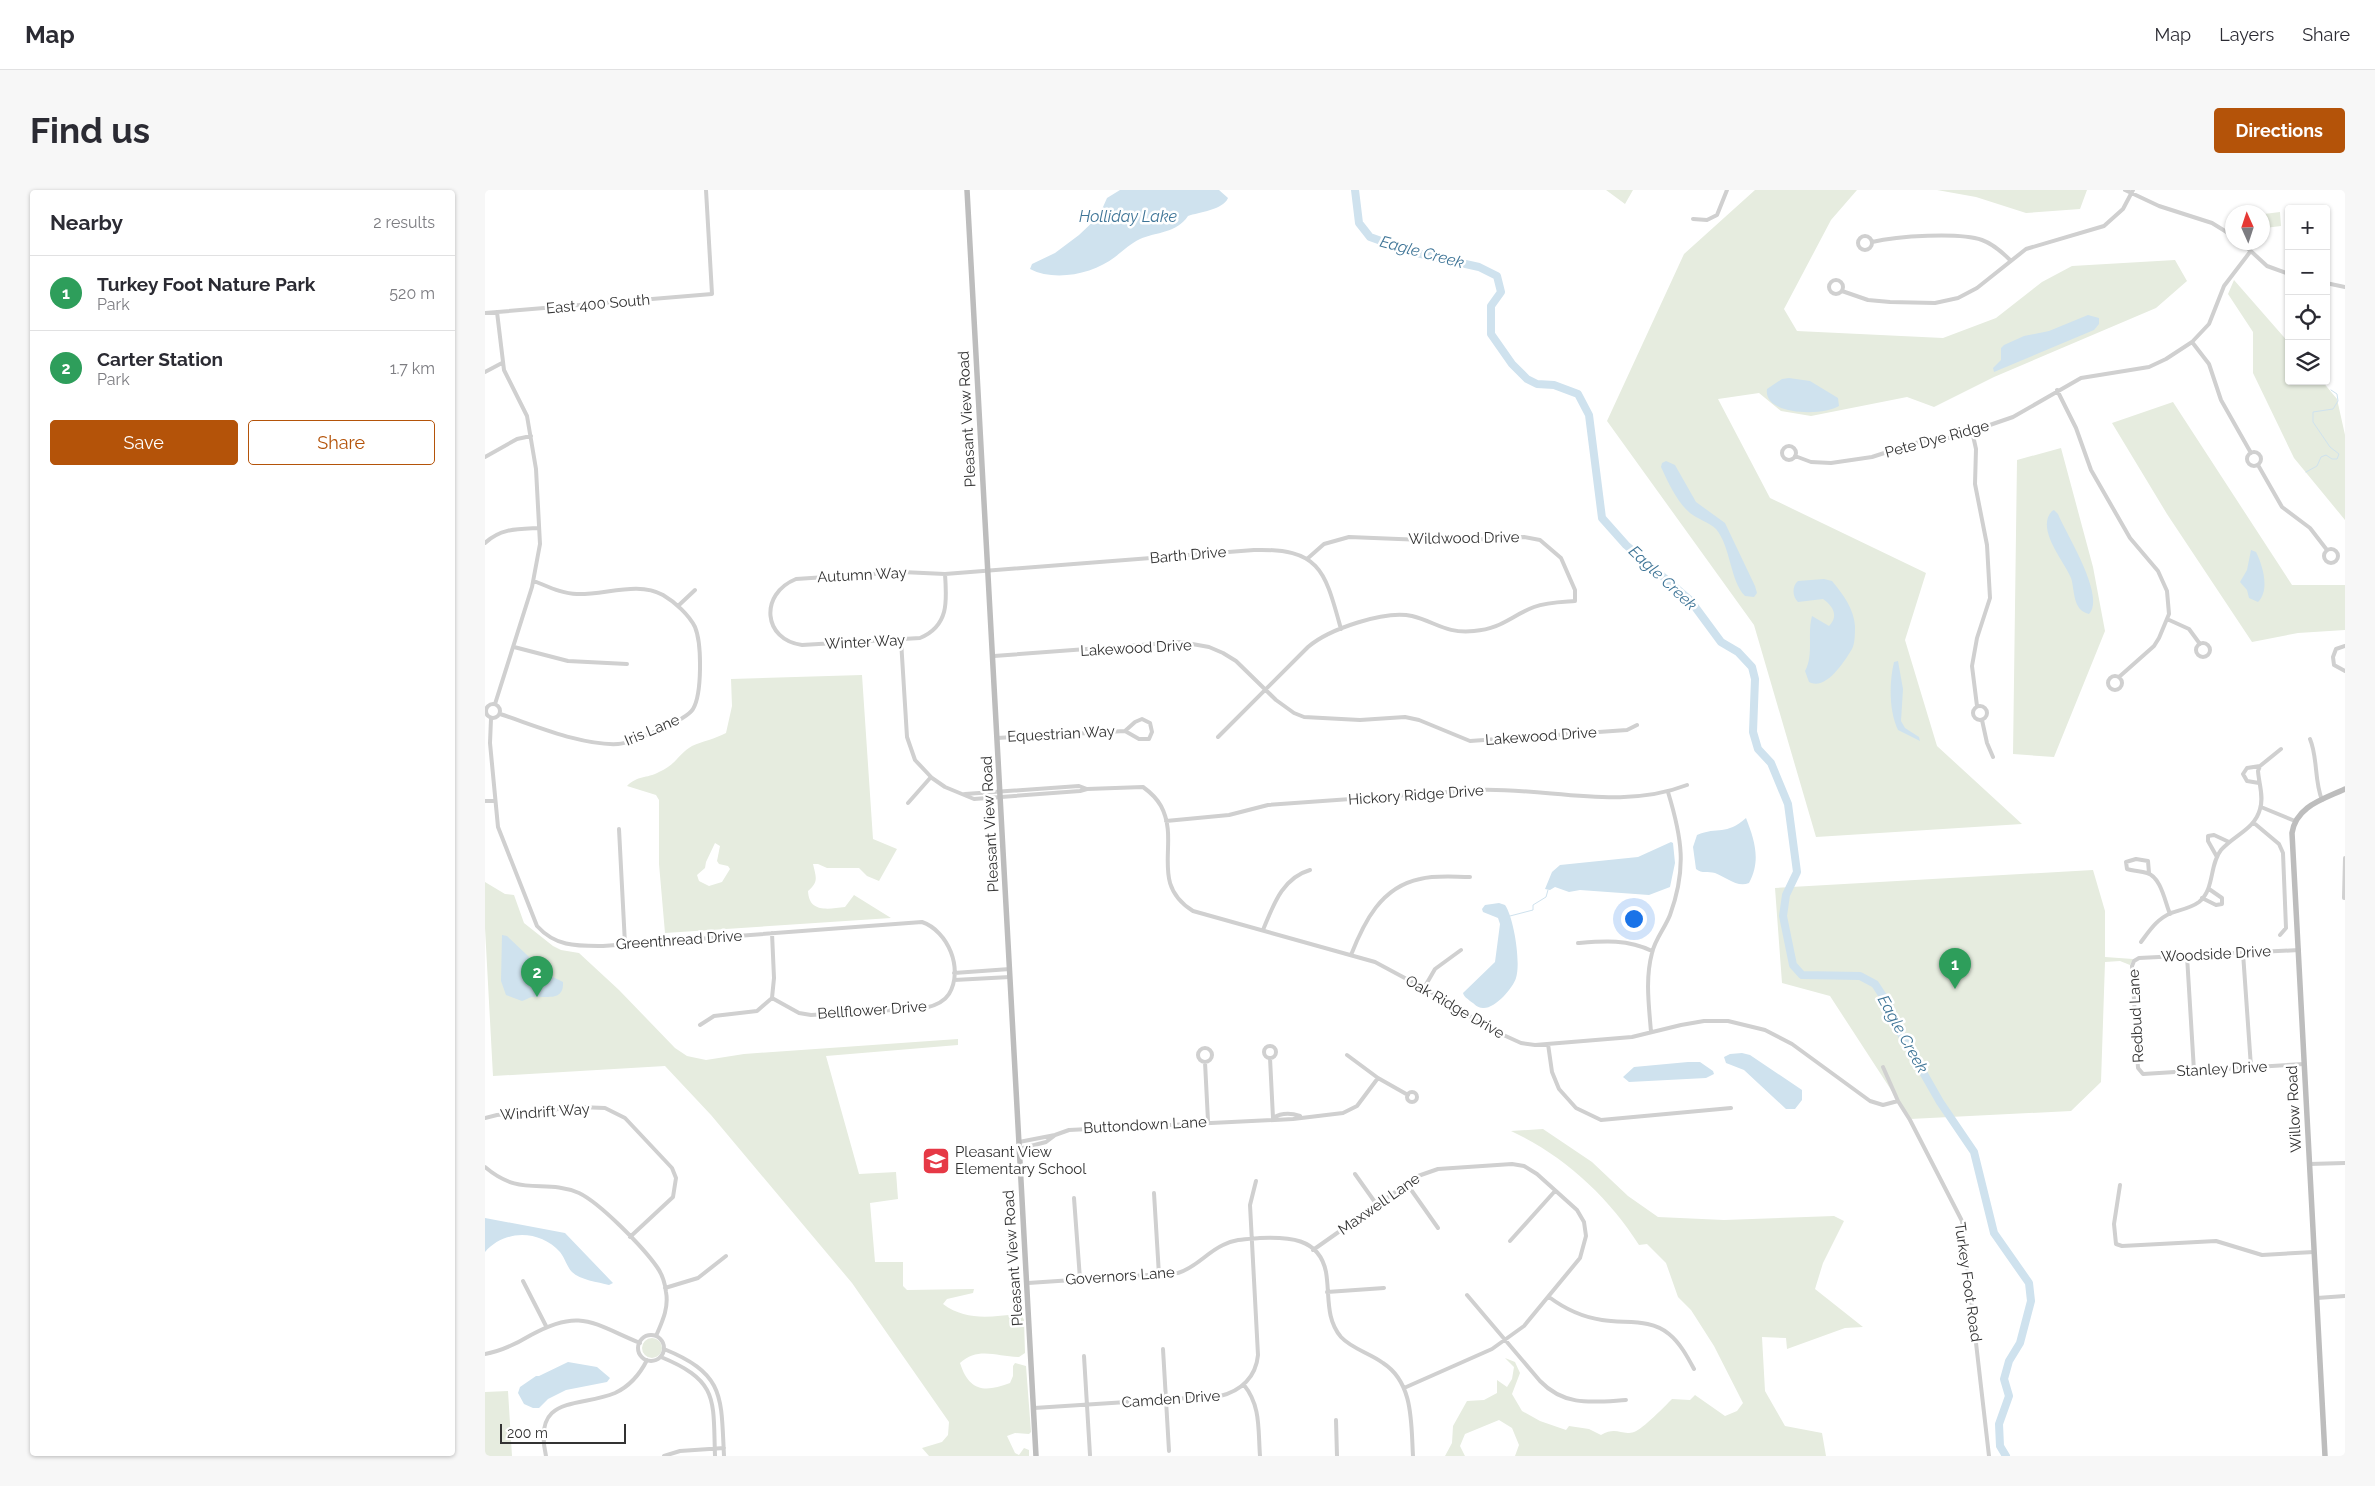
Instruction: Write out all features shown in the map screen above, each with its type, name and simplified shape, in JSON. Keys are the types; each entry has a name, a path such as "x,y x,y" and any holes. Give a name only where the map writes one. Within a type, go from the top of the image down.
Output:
{"main road":[{"name":"Pleasant View Road","path":"967,190 987,571 994,656 1036,1456"},
{"path":"2295,821 2305,810 2345,789"},
{"name":"Willow Road","path":"2295,821 2293,833 2325,1456"}],"street":[{"name":"East 400 South","path":"485,313 711,294 706,190"},
{"path":"1693,219 1707,220 1717,215 1727,190"},
{"path":"2125,190 2159,206 2213,222 2225,230"},
{"path":"1842,291 1868,300 1891,302 1945,302 1958,298 1977,288 2010,260 2027,249 2104,226 2118,215 2132,192"},
{"path":"1872,242 1902,238 1975,238 1992,245 2010,260"},
{"path":"2250,252 2267,266 2285,273"},
{"name":"Pete Dye Ridge","path":"1795,456 1811,462 1831,463 1864,458 1915,443 1955,437 2013,417 2057,390 2081,378 2149,367 2167,360 2192,342 2209,324 2224,286 2250,252"},
{"path":"2330,284 2345,287"},
{"path":"495,704 500,708 500,714 497,718 491,719 487,716 486,708 495,704 514,647 534,581 540,544 536,469 531,436 524,408 502,362 497,312"},
{"path":"2192,342 2209,364 2221,400 2251,453"},
{"path":"485,372 502,362"},
{"path":"2057,390 2076,428 2091,470 2130,538 2162,577 2169,600 2167,619 2154,646 2119,677"},
{"path":"1972,431 1975,449 1975,484 1987,545 1990,598 1977,638 1972,666 1977,706 1973,714 1975,718 1982,720"},
{"path":"485,457 517,439 531,436"},
{"path":"2251,453 2255,452 2260,455 2261,459 2258,465"},
{"path":"2251,453 2248,457 2249,463 2258,465 2281,507 2310,528 2327,550"},
{"path":"485,543 494,535 509,529 539,528"},
{"name":"Wildwood Drive","path":"1218,738 1315,640 1341,629 1386,616 1411,616 1439,628 1455,632 1475,631 1499,627 1536,606 1575,601 1575,590 1561,558 1540,540 1524,537 1448,541 1349,537 1324,544 1307,559"},
{"name":"Barth Drive","path":"987,571 1284,549 1307,559 1323,575 1328,584 1341,629"},
{"name":"Autumn Way","path":"774,626 771,619 771,602 781,588 795,580 902,572 945,574 987,571"},
{"name":"Winter Way","path":"774,626 783,639 791,644 802,646 901,640 927,635 939,624 944,616 947,600 945,574"},
{"name":"Iris Lane","path":"500,714 585,740 618,744 634,740 692,712 700,687 696,628 678,606 661,594 647,589 576,594 534,581"},
{"path":"678,606 695,590"},
{"path":"2167,619 2189,629 2200,644"},
{"name":"Oak Ridge Drive","path":"901,640 907,737 915,760 931,777 945,787 975,799 1001,795 1080,791 1087,788 1143,787 1161,806 1166,821 1167,867 1170,888 1183,904 1212,917 1375,962 1424,988 1469,1017 1513,1040 1535,1045 1632,1037 1704,1021 1728,1021 1765,1030 1792,1044 1870,1100 1883,1105 1898,1101"},
{"name":"Lakewood Drive","path":"994,656 1181,642 1223,653 1236,661 1266,690 1294,713 1304,717 1360,720 1405,717 1419,720 1470,741 1627,730 1637,726"},
{"path":"2345,646 2336,649 2333,657 2337,668 2345,671"},
{"path":"514,647 568,661 627,664"},
{"path":"1977,706 1987,710 1987,715 1982,720"},
{"name":"Greenthread Drive","path":"491,719 490,743 494,801 498,827 537,926 547,937 574,946 625,944 922,922 931,925 945,939 950,950 954,973"},
{"name":"Equestrian Way","path":"997,738 1125,731 1139,739 1149,739 1152,732 1150,723 1142,719 1135,722 1125,731"},
{"path":"1982,720 1987,743 1993,757"},
{"path":"2310,739 2314,750 2318,789 2322,800"},
{"path":"2259,783 2247,780 2243,774 2247,768 2260,766 2281,749"},
{"path":"2141,942 2154,924 2169,914 2182,911 2200,902 2209,889 2217,857 2229,842 2254,823 2261,807 2260,766"},
{"path":"908,803 931,777"},
{"name":"Hickory Ridge Drive","path":"1166,821 1229,815 1268,805 1477,790 1508,789 1589,798 1668,792 1687,785"},
{"path":"1651,1032 1647,979 1652,951 1669,918 1681,880 1682,843 1668,792"},
{"path":"485,800 494,801"},
{"path":"2261,807 2295,821"},
{"path":"2254,823 2279,844 2283,853 2286,928 2280,935"},
{"path":"619,830 625,944"},
{"path":"2217,857 2208,841 2208,836 2214,835 2229,842"},
{"path":"2344,898 2345,858"},
{"path":"2149,873 2127,869 2127,862 2136,859 2148,861 2149,873 2161,889 2169,914"},
{"path":"1263,930 1281,892 1290,881 1310,870"},
{"path":"1351,955 1365,922 1380,902 1403,885 1420,878 1470,877"},
{"path":"2202,898 2216,905 2222,904 2223,898 2209,889"},
{"path":"700,1025 714,1016 757,1011 772,998 774,978 772,933"},
{"path":"1578,943 1623,941 1639,944 1652,951"},
{"path":"1424,988 1435,969 1461,950"},
{"name":"Woodside Drive","path":"2134,961 2139,958 2299,950"},
{"path":"2243,953 2251,1067"},
{"path":"2187,956 2194,1071"},
{"name":"Redbud Lane","path":"2134,961 2133,1000 2139,1072"},
{"path":"1010,969 954,973 954,980 1010,977"},
{"name":"Bellflower Drive","path":"772,998 799,1013 811,1015 925,1008 945,999 954,980"},
{"path":"1548,1044 1552,1072 1559,1089 1576,1108 1601,1120 1731,1108"},
{"path":"1347,1055 1407,1096"},
{"path":"1270,1058 1273,1118"},
{"path":"1205,1062 1208,1122"},
{"name":"Stanley Drive","path":"2139,1072 2143,1074 2304,1064"},
{"name":"Turkey Foot Road","path":"1883,1067 1898,1101 1910,1120 1962,1221 1989,1456"},
{"name":"Buttondown Lane","path":"1019,1142 1055,1135 1069,1130 1273,1118 1293,1119 1300,1116 1343,1113 1357,1106 1378,1078"},
{"name":"Windrift Way","path":"485,1118 579,1107 605,1108 625,1118 672,1168 676,1178 673,1197 630,1237"},
{"path":"1019,1150 1045,1142 1055,1135"},
{"path":"2309,1164 2345,1163"},
{"name":"Maxwell Lane","path":"1313,1250 1407,1184 1424,1173 1438,1169 1511,1164 1531,1169 1581,1215 1587,1236 1580,1258 1524,1326 1506,1340 1477,1356 1404,1388"},
{"path":"485,1167 500,1180 520,1186 563,1189 579,1193 593,1201 630,1237 656,1266 665,1288 666,1311 656,1336"},
{"path":"1355,1174 1377,1205"},
{"path":"1255,1181 1250,1199 1258,1355 1255,1368 1244,1385 1253,1397 1257,1409 1260,1456"},
{"path":"1407,1184 1438,1228"},
{"path":"2120,1185 2114,1224 2116,1244 2122,1246 2216,1241 2262,1255 2314,1252"},
{"path":"1510,1241 1555,1191"},
{"path":"1154,1193 1159,1275"},
{"path":"1074,1198 1080,1279"},
{"name":"Governors Lane","path":"1028,1283 1159,1275 1188,1270 1222,1245 1252,1238 1291,1238 1302,1242 1313,1250"},
{"path":"1313,1250 1325,1268 1331,1319 1341,1336 1351,1345 1389,1367 1404,1388 1409,1404 1413,1456"},
{"path":"665,1288 698,1278 727,1256"},
{"path":"523,1281 546,1326"},
{"path":"1327,1292 1384,1288"},
{"path":"1467,1295 1546,1388 1560,1397 1577,1402 1626,1400"},
{"path":"2317,1298 2345,1296"},
{"path":"1549,1297 1570,1310 1589,1318 1639,1322 1662,1329 1679,1344 1694,1368"},
{"path":"485,1354 504,1350 546,1326 565,1320 582,1320 640,1343"},
{"path":"661,1357 664,1349 663,1342 656,1336 648,1336 640,1343 640,1353 647,1360 661,1357 689,1370 705,1386 712,1403 715,1456"},
{"path":"664,1349 694,1363 713,1381 720,1401 724,1456"},
{"path":"1163,1349 1169,1451"},
{"path":"1084,1356 1090,1454"},
{"path":"546,1456 544,1431 554,1412 569,1403 618,1391 634,1380 647,1360"},
{"name":"Camden Drive","path":"1034,1408 1220,1396 1244,1385"},
{"path":"1335,1420 1337,1456"},
{"path":"664,1456 680,1451 723,1448"}],"shaded area":[{"path":"1606,190 1633,190 1625,204"},
{"path":"1755,190 1857,190 1831,220 1784,309 1797,331 1943,338 1996,318 2042,282 2072,266 2175,260 2187,281 2156,308 1994,377 1934,407 1907,397 1811,416 1781,411 1759,393 1718,399 1770,498 1926,573 1905,640 1937,746 2022,824 1816,837 1754,625 1607,421 1684,254"},
{"path":"1937,190 2087,190 2080,209 2026,213 1976,197"},
{"path":"2280,212 2281,226 2270,227 2270,213"},
{"path":"2234,280 2285,338 2285,385 2325,385 2337,399 2345,435 2345,520 2294,458 2253,373 2253,332 2228,294"},
{"path":"2173,402 2292,585 2345,585 2345,630 2298,633 2252,642 2167,514 2112,423"},
{"path":"2061,448 2093,567 2105,631 2054,757 2013,754 2017,460"},
{"path":"862,675 873,839 897,849 879,881 867,876 859,868 827,868 813,864 816,879 814,885 808,891 812,903 821,908 845,907 854,895 891,918 665,933 659,864 659,800 656,795 627,786 635,780 665,769 692,746 726,733 732,706 731,679","holes":["715,843 720,846 717,861 719,864 728,866 730,869 722,882 709,886 699,881 697,875 705,868"]},
{"path":"2093,870 2105,911 2105,957 2133,959 2130,965 2120,961 2105,962 2101,1082 2071,1111 1910,1119 1830,996 1782,983 1775,888"},
{"path":"485,882 505,894 514,895 524,923 553,946 561,950 579,953 619,990 675,1048 687,1056 706,1060 744,1054 958,1039 958,1045 826,1056 859,1174 896,1172 898,1199 870,1203 875,1262 903,1262 903,1286 907,1290 974,1289 973,1293 947,1299 943,1304 960,1313 979,1316 1017,1314 1022,1316 1024,1320 1025,1353 1019,1357 988,1354 974,1355 960,1363 968,1379 973,1384 985,1388 1010,1383 1015,1363 1026,1366 1031,1432 1029,1434 1015,1433 1007,1436 1015,1453 1019,1455 1024,1448 1029,1450 1029,1456 929,1456 922,1448 942,1442 948,1435 949,1422 852,1283 711,1115 665,1066 493,1076 485,928"},
{"path":"1543,1129 1592,1162 1628,1196 1658,1217 1724,1220 1834,1216 1844,1221 1823,1263 1815,1289 1863,1327 1845,1328 1787,1349 1786,1338 1762,1337 1765,1391 1785,1426 1822,1433 1826,1456 1515,1456 1519,1445 1512,1428 1499,1420 1465,1434 1460,1446 1465,1456 1445,1456 1452,1443 1453,1426 1467,1401 1484,1400 1497,1393 1497,1380 1507,1387 1512,1379 1514,1367 1505,1358 1515,1362 1520,1373 1512,1394 1522,1411 1540,1421 1566,1430 1569,1426 1589,1429 1601,1435 1611,1431 1634,1432 1648,1422 1672,1399 1690,1400 1695,1395 1725,1416 1737,1411 1743,1403 1714,1346 1691,1310 1678,1297 1666,1263 1647,1244 1639,1245 1613,1210 1583,1179 1549,1152 1511,1131"},
{"path":"648,1338 656,1338 662,1344 662,1352 656,1358 648,1358 642,1352 642,1344"},
{"path":"508,1391 512,1456 485,1456 485,1392"}],"water":[{"name":"Holliday Lake","path":"1120,190 1219,190 1228,198 1216,208 1188,216 1183,222 1172,229 1140,239 1106,263 1085,272 1051,275 1030,269 1032,264 1055,253 1079,235 1099,216 1107,198"},
{"path":"2088,315 2099,318 2099,324 2094,330 1994,372 1993,368 2001,360 2001,348 2004,345 2024,336 2049,331"},
{"path":"1782,379 1810,381 1838,398 1839,406 1809,412 1784,409 1774,404 1768,398 1767,389"},
{"path":"1666,461 1675,465 1696,502 1725,523 1755,586 1757,593 1754,597 1745,596 1740,590 1725,545 1716,529 1690,513 1677,498 1661,467 1662,463"},
{"path":"2054,510 2058,514 2089,580 2093,605 2089,614 2084,612 2077,604 2071,578 2049,536 2048,518"},
{"path":"2251,550 2256,552 2264,578 2264,591 2258,602 2249,598 2247,590 2240,582 2247,570"},
{"path":"1824,579 1832,581 1847,602 1853,614 1855,638 1852,649 1834,674 1828,679 1815,684 1809,682 1805,671 1810,651 1812,616 1829,626 1834,619 1834,615 1830,605 1823,599 1798,602 1793,591 1798,581"},
{"path":"1898,661 1903,689 1901,721 1905,728 1919,737 1920,741 1898,730 1895,722 1891,706 1891,679 1894,662"},
{"path":"1746,818 1754,843 1756,859 1753,875 1749,883 1740,884 1715,873 1698,871 1696,869 1693,847 1697,835 1733,827"},
{"path":"1671,842 1673,843 1675,863 1670,887 1649,895 1580,890 1569,892 1555,887 1550,890 1545,889 1552,872 1560,865 1638,857"},
{"path":"1499,903 1505,905 1514,930 1518,962 1516,978 1498,1002 1481,1008 1470,1001 1463,993 1495,962 1500,924 1498,918 1483,912 1482,909 1485,905"},
{"path":"502,935 507,936 547,974 563,982 560,993 553,997 532,997 522,1001 506,995 501,981"},
{"path":"1742,1053 1750,1055 1802,1090 1802,1100 1795,1109 1786,1109 1744,1070 1726,1063 1724,1057 1730,1054"},
{"path":"1700,1062 1713,1071 1714,1074 1706,1078 1629,1082 1623,1077 1634,1067"},
{"path":"485,1218 565,1233 613,1283 609,1285 575,1275 560,1252 543,1239 533,1236 512,1236 502,1239 485,1252"},
{"path":"568,1362 597,1367 610,1378 607,1382 566,1390 548,1399 539,1408 533,1408 524,1404 518,1393 520,1387 536,1376"}],"waterway":[{"name":"Eagle Creek","path":"1355,190 1359,223 1370,237 1412,252 1479,267 1497,276 1501,292 1491,306 1491,334 1512,364 1527,379 1537,384 1554,385 1578,394 1589,415 1602,518 1626,545 1690,600 1721,642 1738,652 1752,667 1755,679 1753,732 1758,749 1771,763 1788,804 1797,872 1786,895 1783,916 1793,965 1802,975 1860,976 1875,984 1890,1007 1900,1032 1940,1102 1974,1152 1994,1233 2029,1283 2031,1301 2020,1343 2009,1361 2004,1379 2009,1396 1999,1424 2000,1446 2006,1456"},
{"path":"2306,472 2317,466 2321,457 2326,455 2332,459 2337,459 2339,454 2330,447 2313,422 2313,412 2333,409 2338,401 2337,394 2331,390"},
{"path":"1510,916 1533,910 1533,905 1546,897 1548,890"}],"place":[{"name":"Turkey Foot Nature Park","path":"1955,989"},
{"name":"Carter Station","path":"537,997"},
{"name":"Pleasant View Elementary School","path":"936,1161"}]}
